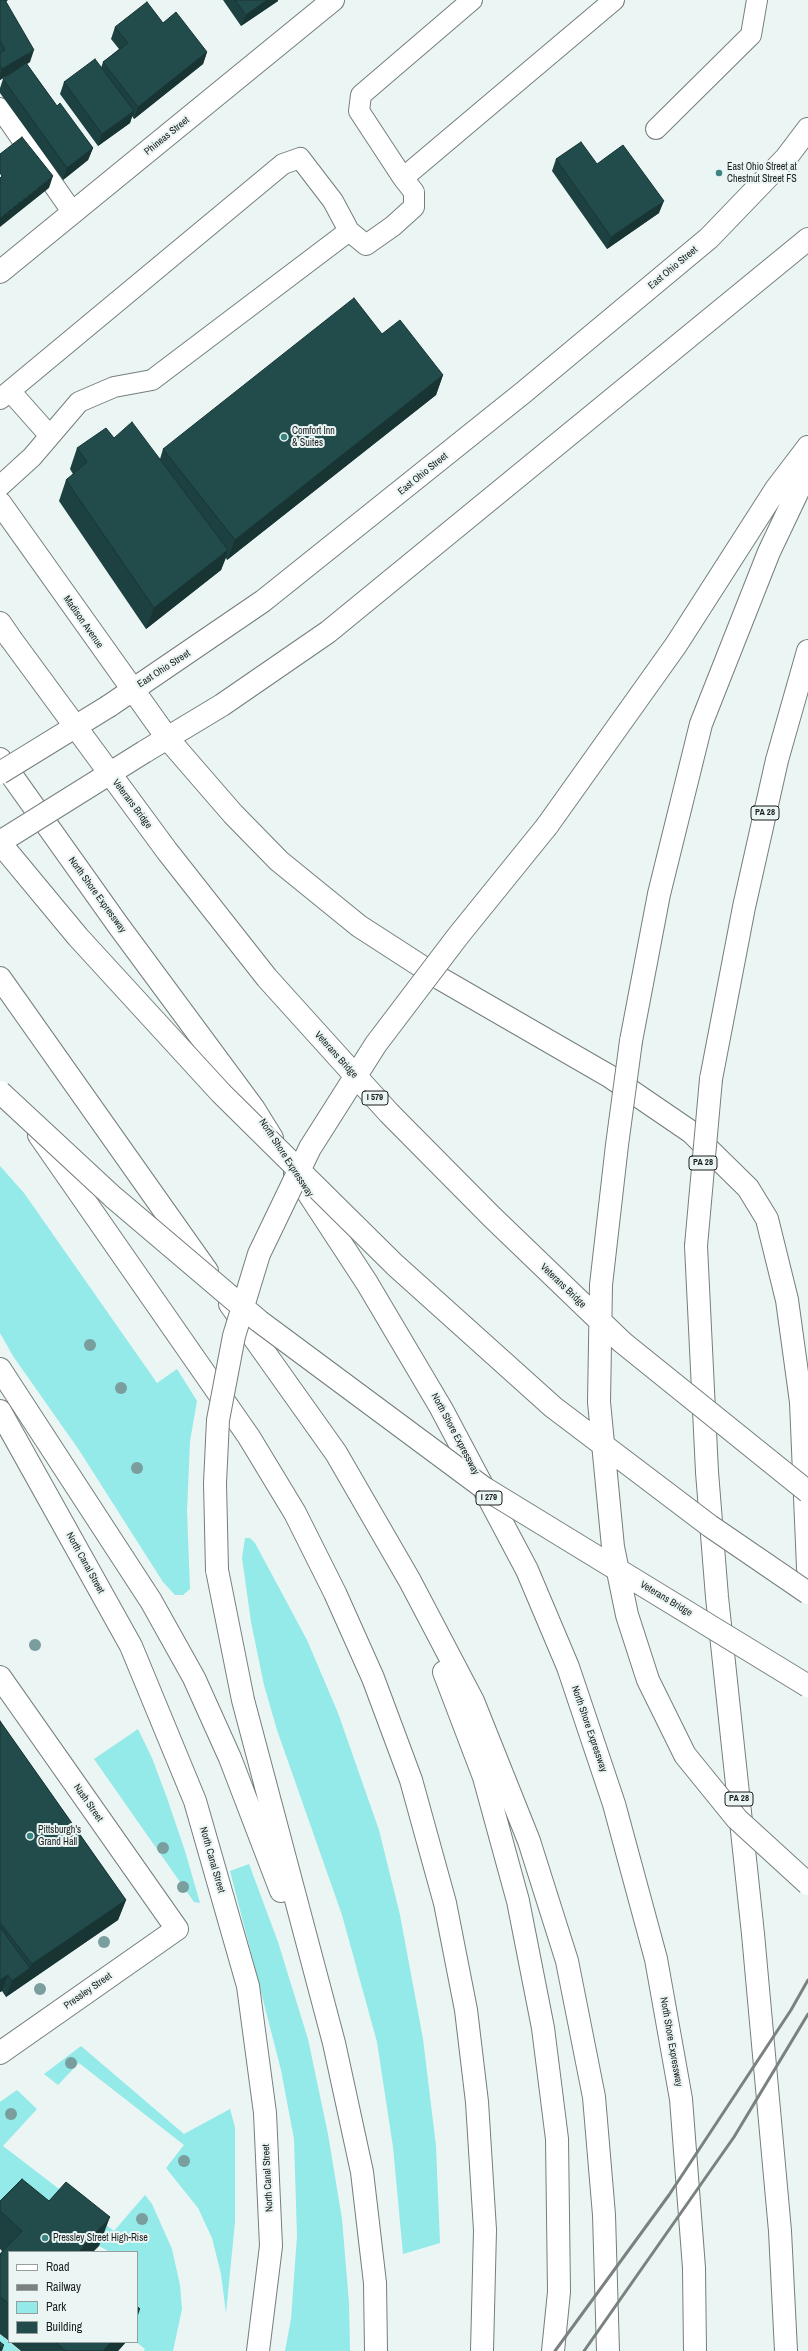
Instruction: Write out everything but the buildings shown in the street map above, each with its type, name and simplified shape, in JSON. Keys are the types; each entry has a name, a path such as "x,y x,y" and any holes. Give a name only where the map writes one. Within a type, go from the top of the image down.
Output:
{"main road":[{"name":"Phineas Street","path":"0,272 334,0"},
{"name":"East Ohio Street","path":"0,773 109,706 263,601 524,392 709,238 786,158 808,129"},
{"path":"808,239 328,632 222,705 168,739 144,752 0,843 78,937 221,1093 395,1265 553,1407 710,1526 808,1593"},
{"path":"376,2351 375,2283 362,2172 334,2042 243,1700 217,1570 215,1484 218,1420 234,1336 259,1254 310,1148 376,1044 458,936 547,826 676,645 776,489 808,447"},
{"path":"808,470 769,552 701,724 659,894 631,1041 616,1145 601,1285 599,1402 613,1547 624,1600 648,1680 685,1754 737,1819 808,1884"},
{"name":"Madison Avenue","path":"0,503 168,739 233,814 279,861 359,926 440,979 615,1080 692,1132 748,1188 768,1219 786,1300 800,1402"},
{"name":"Veterans Bridge","path":"0,623 167,851 267,978 389,1113 492,1217 622,1342 808,1492"},
{"name":"PA 28","path":"786,2351 779,2215 753,1934 716,1581 707,1472 696,1246 711,1079 744,907 777,760 808,650"},
{"name":"North Shore Expressway","path":"0,759 118,925 254,1109 367,1283 442,1408 527,1570 568,1668 614,1804 656,1959 681,2099 694,2268 695,2351"},
{"path":"0,978 336,1453 410,1581 472,1701 529,1841 567,1961 594,2097 604,2216 608,2351"},
{"path":"0,1078 249,1437 294,1513 335,1592 373,1678 411,1780 445,1903 466,2010 477,2102 485,2230 482,2351"},
{"name":"Veterans Bridge","path":"0,1092 113,1197 259,1321 484,1488 808,1686"},
{"path":"808,1359 800,1402 808,1568"},
{"path":"0,1369 151,1601 194,1678 230,1758 274,1871 334,2042"},
{"name":"North Canal Street","path":"0,1411 131,1646 195,1801 248,1986 264,2113 271,2246 258,2351"},
{"path":"410,1581 484,1777 518,1901 543,2028 557,2138 559,2292 553,2351"},
{"name":"Nash Street","path":"0,1677 176,1929"},
{"name":"Pressley Street","path":"0,2053 176,1929"}],"lane":[{"path":"50,436 5,395 283,164 300,158 334,201 349,232 366,245 393,226 414,207 414,192 403,178 359,111 361,95 472,0"},
{"path":"403,178 614,0"},
{"path":"656,129 751,35 757,0"},
{"path":"0,108 73,213"},
{"path":"0,486 32,457 79,402 114,387 152,380 349,232"}],"green space":[{"path":"0,1166 24,1193 157,1383 177,1369 197,1401 190,1441 187,1511 190,1589 183,1595 175,1595 163,1582 79,1450 13,1356 0,1333"},
{"path":"245,1538 250,1538 255,1543 307,1640 338,1713 379,1830 400,1915 423,2039 436,2146 440,2243 403,2254 393,2147 377,2042 342,1915 277,1730 264,1685 251,1622 242,1558"},
{"path":"138,1729 152,1758 167,1798 185,1851 200,1903 194,1902 94,1759"},
{"path":"249,1864 278,1942 308,2039 328,2134 342,2219 349,2303 350,2351 285,2351 291,2319 297,2236 294,2139 281,2070 230,1871"},
{"path":"81,2046 184,2134 230,2109 235,2127 235,2222 226,2313 221,2274 212,2238 198,2208 166,2168 184,2145 79,2063 58,2085 44,2074"},
{"path":"17,2090 37,2109 3,2146 114,2231 145,2195 152,2204 172,2249 180,2285 182,2309 173,2351 144,2351 145,2349 137,2343 138,2251 108,2251 99,2246 0,2219 0,2102"},
{"path":"0,2334 8,2341 8,2343 10,2343 20,2351 0,2351"}],"railway":[{"path":"555,2351 669,2195 791,2010 808,1980"},
{"path":"584,2351 734,2137 808,2014"}],"place":[{"name":"East Ohio Street at Chestnut Street FS","path":"719,173"},
{"name":"Comfort Inn & Suites","path":"284,437"},
{"name":"Pittsburgh's Grand Hall","path":"30,1836"},
{"name":"Pressley Street High-Rise","path":"45,2238"}]}
